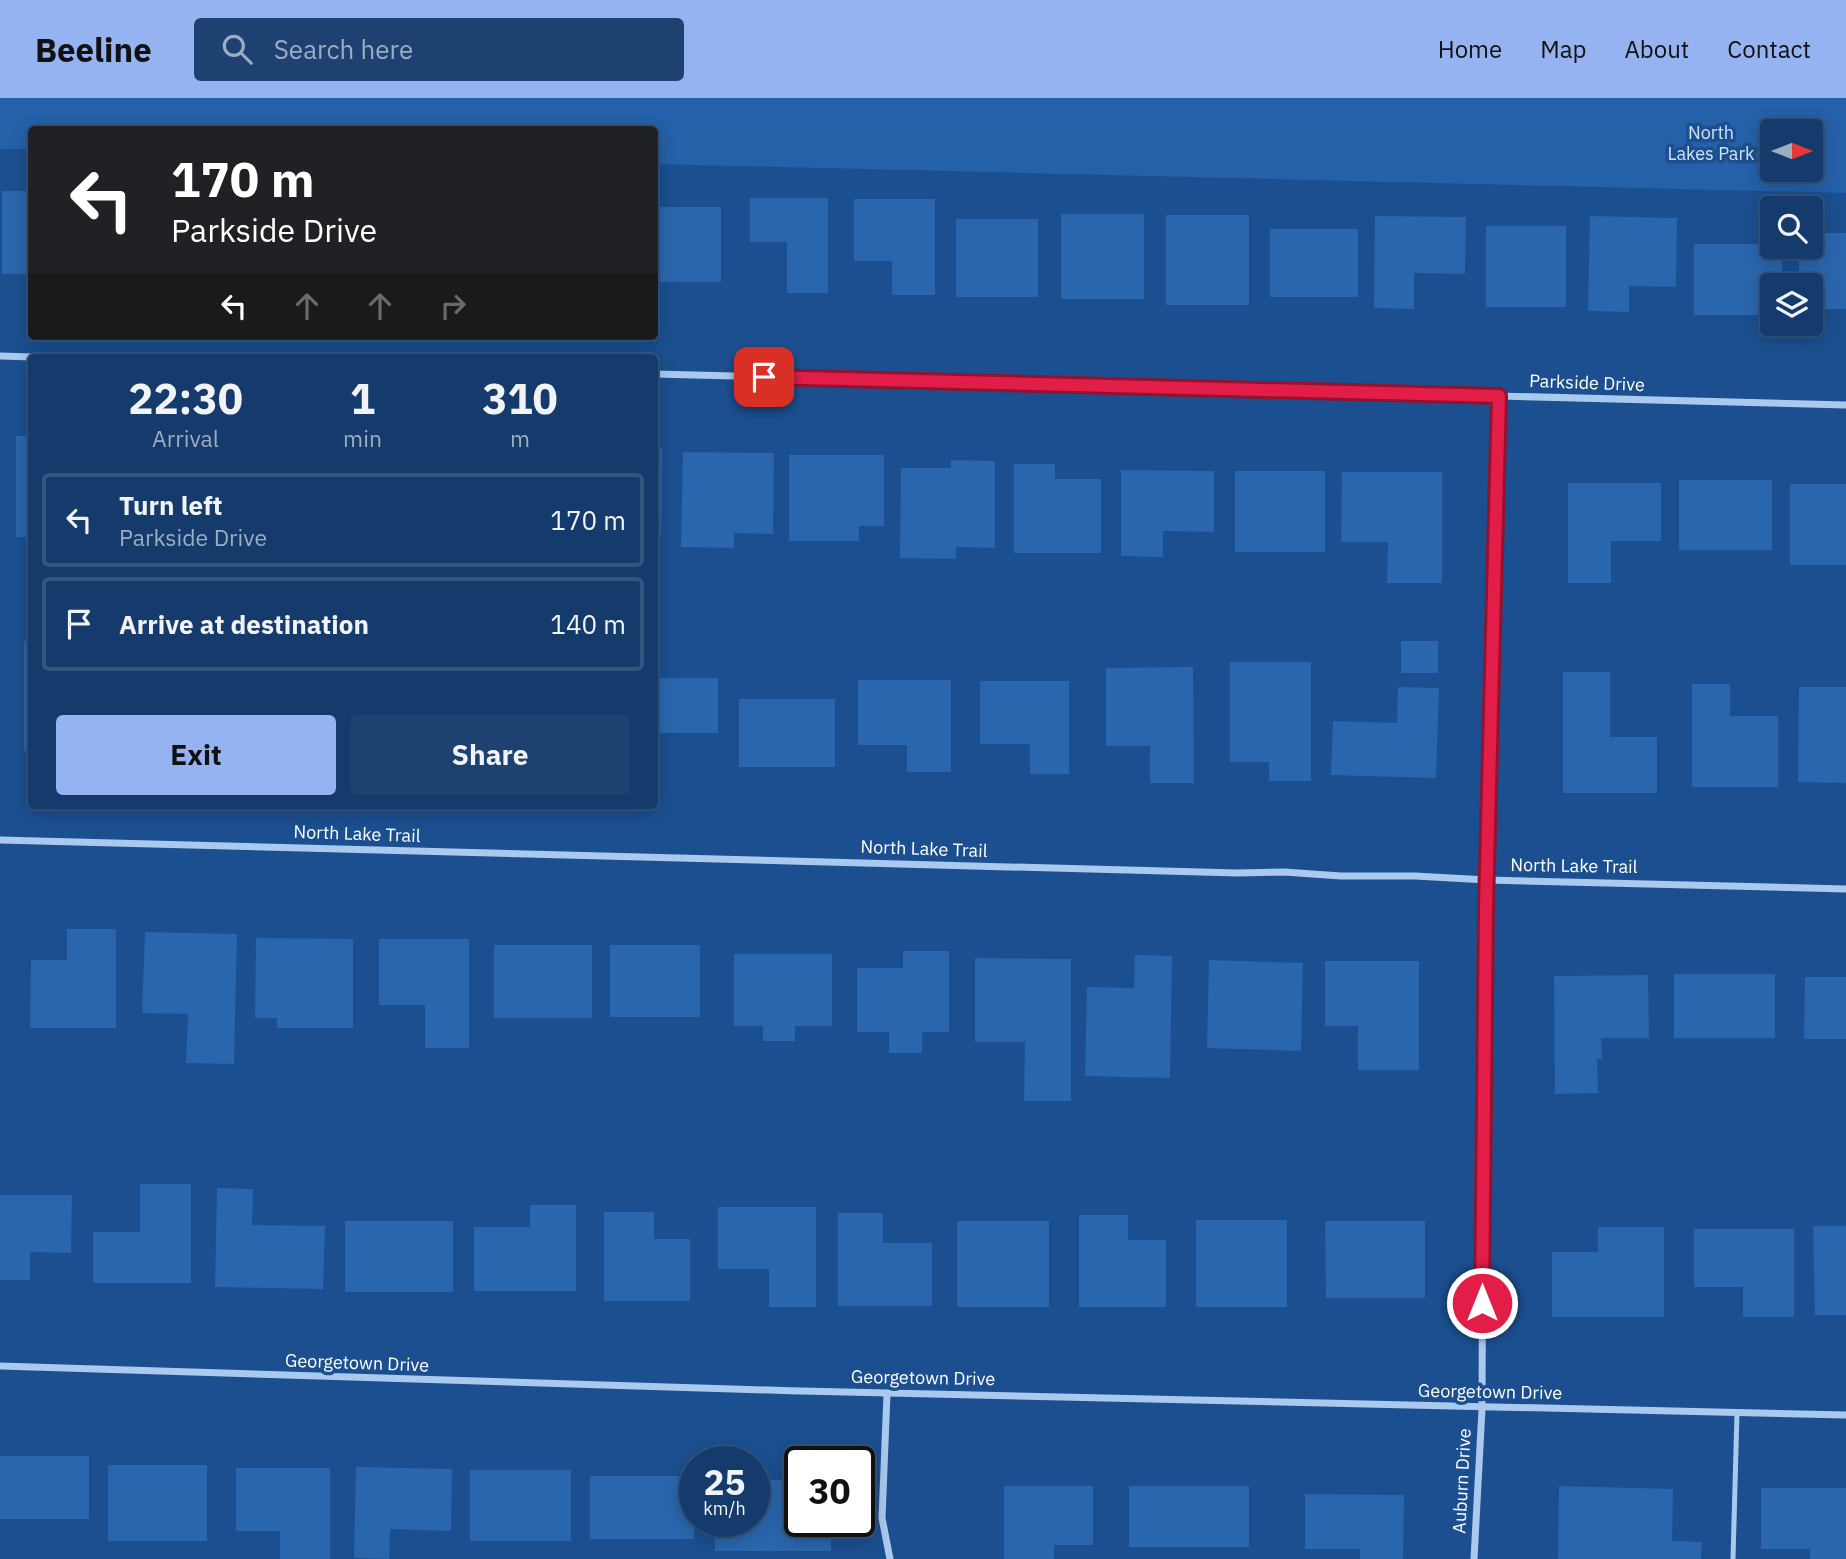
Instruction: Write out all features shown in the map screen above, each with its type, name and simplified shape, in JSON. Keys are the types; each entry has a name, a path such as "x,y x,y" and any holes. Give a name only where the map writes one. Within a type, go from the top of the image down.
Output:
{"street":[{"path":"0,356 28,357"},
{"name":"Parkside Drive","path":"658,374 1846,405"},
{"name":"Auburn Drive","path":"1475,1559 1482,1409 1487,880 1499,396"},
{"name":"North Lake Trail","path":"0,840 1846,888"},
{"name":"Georgetown Drive","path":"0,1366 887,1394 1846,1415"},
{"path":"887,1394 882,1518 890,1559"}],"lane":[{"path":"1733,1559 1737,1412"}],"green space":[{"name":"North Lakes Park","path":"0,98 1846,98 1846,193 658,164 658,126 28,126 28,149 0,149"}],"building":[{"path":"2,191 28,191 28,274 2,274"},
{"path":"750,198 828,198 828,293 787,293 787,242 750,242"},
{"path":"854,199 935,199 935,295 892,295 892,261 854,261"},
{"path":"658,207 721,207 721,282 658,282"},
{"path":"1061,214 1144,214 1144,299 1061,299"},
{"path":"1166,215 1249,215 1249,305 1166,305"},
{"path":"1375,216 1466,217 1465,274 1414,273 1414,309 1374,308"},
{"path":"1590,216 1677,218 1676,287 1629,286 1629,312 1588,311"},
{"path":"956,219 1038,219 1038,297 956,297"},
{"path":"1486,226 1566,226 1566,307 1486,307"},
{"path":"1270,229 1358,229 1358,297 1270,297"},
{"path":"1823,233 1846,233 1846,309 1823,309 1823,273 1799,273 1799,259 1823,259"},
{"path":"1694,244 1760,244 1760,259 1782,259 1782,273 1760,273 1760,315 1694,315"},
{"path":"16,436 28,436 28,537 16,537"},
{"path":"658,449 662,449 661,535 658,535"},
{"path":"683,452 774,453 773,534 734,533 734,548 681,547"},
{"path":"789,455 884,455 884,526 859,526 859,541 789,541"},
{"path":"951,460 995,461 995,548 956,547 956,559 900,558 901,468 951,468"},
{"path":"1014,464 1055,464 1055,479 1101,479 1101,553 1014,553"},
{"path":"1121,470 1214,471 1214,532 1163,531 1163,557 1121,556"},
{"path":"1235,471 1325,471 1325,552 1235,552"},
{"path":"1342,472 1442,472 1442,583 1387,583 1388,542 1341,542"},
{"path":"1679,480 1772,480 1772,550 1679,550"},
{"path":"1568,483 1661,483 1661,541 1611,541 1611,583 1568,583"},
{"path":"1790,484 1846,484 1846,565 1790,565"},
{"path":"24,641 28,641 28,751 24,751"},
{"path":"1401,641 1438,641 1438,673 1401,673"},
{"path":"1230,662 1311,662 1311,781 1269,781 1269,762 1230,762"},
{"path":"1193,667 1194,783 1150,783 1150,746 1106,746 1106,668"},
{"path":"1563,672 1610,672 1610,737 1657,737 1657,793 1563,793"},
{"path":"658,678 718,678 718,733 659,733 659,766"},
{"path":"858,680 951,680 951,772 907,772 907,745 858,745"},
{"path":"980,681 1069,681 1069,774 1030,774 1030,744 980,744"},
{"path":"1692,684 1730,684 1730,716 1778,716 1778,787 1692,787"},
{"path":"1398,687 1439,688 1436,778 1331,775 1333,721 1397,723"},
{"path":"1799,687 1846,687 1846,783 1798,782"},
{"path":"739,699 835,699 835,767 739,767"},
{"path":"67,929 116,929 116,1028 30,1028 31,960 67,960"},
{"path":"145,932 237,934 234,1064 186,1063 188,1014 142,1013"},
{"path":"256,938 353,939 353,1028 277,1028 277,1018 255,1018"},
{"path":"379,939 469,939 469,1048 425,1048 425,1005 379,1005"},
{"path":"494,945 592,945 592,1018 494,1018"},
{"path":"610,945 700,945 700,1017 610,1017"},
{"path":"903,951 949,951 949,1032 922,1032 922,1053 889,1053 889,1032 857,1032 857,968 903,968"},
{"path":"734,954 832,954 832,1026 795,1026 795,1041 763,1041 763,1026 734,1026"},
{"path":"1135,955 1172,956 1170,1078 1085,1076 1087,987 1134,988"},
{"path":"975,958 1071,959 1071,1101 1024,1101 1025,1042 975,1042"},
{"path":"1209,960 1303,963 1301,1051 1207,1048"},
{"path":"1325,961 1419,961 1419,1070 1358,1070 1358,1026 1325,1026"},
{"path":"1674,974 1775,974 1775,1038 1674,1038"},
{"path":"1648,975 1649,1038 1601,1038 1602,1059 1597,1059 1598,1093 1555,1094 1554,976"},
{"path":"1805,977 1846,977 1846,1039 1804,1039"},
{"path":"140,1184 191,1184 191,1283 93,1283 93,1232 140,1232"},
{"path":"217,1188 253,1189 252,1225 325,1226 323,1289 215,1287"},
{"path":"0,1195 72,1195 71,1253 30,1252 30,1280 0,1280"},
{"path":"530,1205 576,1205 576,1291 474,1291 474,1227 530,1227"},
{"path":"718,1207 816,1207 816,1307 769,1307 769,1269 718,1269"},
{"path":"604,1212 654,1212 654,1239 690,1239 690,1301 604,1301"},
{"path":"838,1213 883,1213 883,1243 932,1243 932,1306 838,1306"},
{"path":"1079,1215 1128,1215 1128,1240 1166,1240 1166,1307 1079,1307"},
{"path":"1196,1220 1287,1220 1287,1307 1196,1307"},
{"path":"345,1221 453,1221 453,1292 345,1292"},
{"path":"957,1221 1049,1221 1049,1307 957,1307"},
{"path":"1325,1221 1425,1221 1425,1298 1326,1298"},
{"path":"1813,1226 1846,1226 1846,1315 1815,1315"},
{"path":"1598,1227 1664,1227 1664,1317 1552,1317 1552,1252 1598,1252"},
{"path":"1694,1229 1794,1229 1794,1317 1743,1317 1743,1287 1694,1287"},
{"path":"0,1456 89,1456 89,1519 0,1519"},
{"path":"108,1465 207,1465 207,1541 108,1541"},
{"path":"356,1467 452,1469 451,1531 390,1529 389,1559 354,1558"},
{"path":"236,1468 330,1468 330,1559 280,1559 280,1531 236,1531"},
{"path":"470,1470 571,1470 571,1541 470,1541"},
{"path":"590,1476 679,1476 679,1537 694,1539 590,1539"},
{"path":"770,1480 784,1480 784,1537 831,1537 831,1551 715,1551 715,1537 770,1537"},
{"path":"1004,1486 1093,1486 1093,1545 1054,1545 1054,1559 1004,1559"},
{"path":"1129,1486 1249,1486 1249,1547 1129,1547"},
{"path":"1559,1486 1673,1489 1672,1541 1702,1542 1701,1559 1558,1559"},
{"path":"1761,1488 1846,1488 1846,1559 1810,1559 1810,1549 1761,1549"},
{"path":"1305,1494 1404,1495 1403,1559 1360,1559 1360,1549 1305,1549"}],"route":[{"path":"764,377 1499,396 1486,906 1482,1303"}]}
